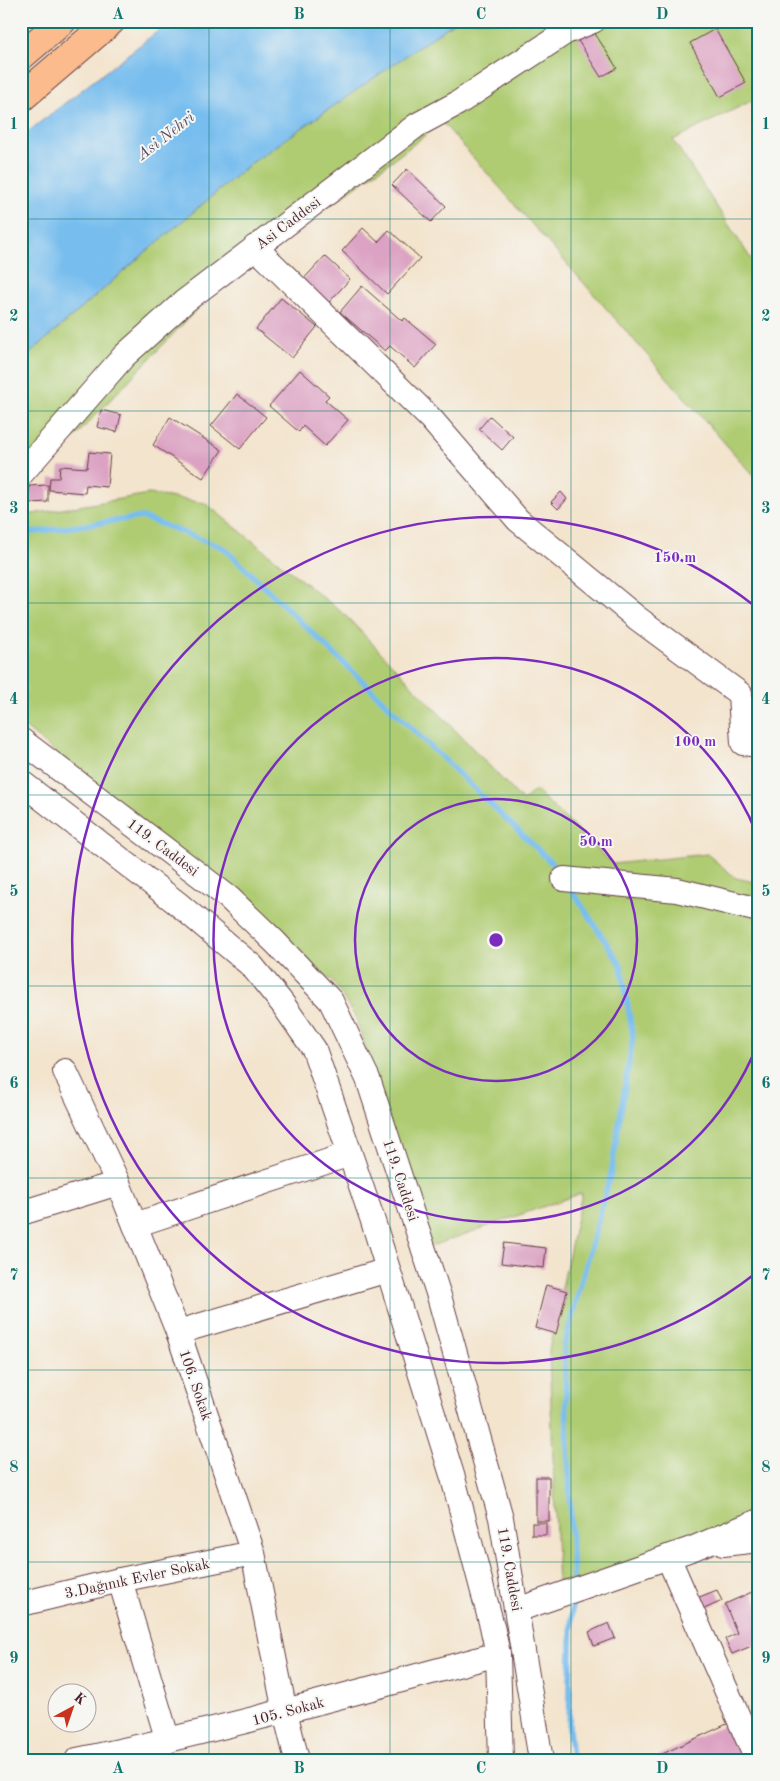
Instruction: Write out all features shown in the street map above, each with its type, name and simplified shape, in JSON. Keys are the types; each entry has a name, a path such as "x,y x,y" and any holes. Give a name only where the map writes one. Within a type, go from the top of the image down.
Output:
{"main road":[{"path":"21,56 62,21"},
{"path":"21,98 111,21"}],"street":[{"name":"Asi Caddesi","path":"21,474 124,356 185,301 417,125 458,103 566,32 593,21"},
{"path":"255,247 431,419 518,520 637,618 740,694 743,743 759,745"},
{"name":"119. Caddesi","path":"21,740 229,898 275,942 331,1001 368,1079 438,1296 501,1518 541,1760"},
{"name":"119. Caddesi","path":"21,782 177,903 252,966 282,1003 314,1050 388,1270 453,1478 498,1654 501,1760"},
{"path":"564,879 677,890 759,910"},
{"name":"106. Sokak","path":"65,1071 118,1183 178,1332 253,1553 297,1760"},
{"path":"135,1226 350,1154"},
{"path":"21,1213 118,1183"},
{"path":"178,1332 388,1270"},
{"path":"517,1610 694,1548 759,1521"},
{"path":"694,1548 759,1540"},
{"name":"3.Dağınık Evler Sokak","path":"21,1604 120,1580 253,1553"},
{"path":"668,1557 757,1760"},
{"path":"120,1580 168,1741"},
{"name":"105. Sokak","path":"77,1760 168,1741 286,1712 498,1654"}],"green space":[{"path":"456,21 755,21 759,28 759,97 673,140 759,271 759,482 442,122 397,157 226,279 21,493 21,361 250,164"},
{"path":"149,494 205,503 345,615 523,801 535,790 613,864 707,854 736,878 759,883 759,1522 558,1590 549,1350 582,1193 429,1247 356,1018 334,983 21,724 21,516"}],"water":[{"name":"Asi Nehri","path":"171,21 456,21 250,164 21,361 21,137"}],"building":[{"path":"592,29 617,68 601,77 577,39"},
{"path":"715,29 746,83 720,97 690,43"},
{"path":"407,169 446,206 431,222 392,185"},
{"path":"363,228 378,242 389,230 420,258 387,294 342,251"},
{"path":"325,256 350,279 323,309 298,285"},
{"path":"362,286 402,321 405,318 436,344 415,368 390,346 385,351 340,312"},
{"path":"281,298 317,327 292,358 256,329"},
{"path":"300,370 329,396 325,400 348,420 325,446 303,426 299,432 269,406"},
{"path":"237,394 266,417 240,449 211,426"},
{"path":"101,410 121,415 117,432 97,427"},
{"path":"490,416 513,437 502,450 479,429"},
{"path":"170,417 222,450 203,478 153,445"},
{"path":"89,452 110,454 107,487 86,485 85,493 49,490 50,478 59,478 60,466 87,468"},
{"path":"48,485 48,502 29,503 29,486"},
{"path":"561,492 567,499 558,509 551,502"},
{"path":"504,1243 546,1248 544,1268 501,1263"},
{"path":"546,1285 567,1291 556,1334 535,1328"},
{"path":"536,1477 549,1477 549,1521 536,1521"},
{"path":"532,1523 546,1523 546,1535 532,1535"},
{"path":"717,1590 722,1601 702,1610 697,1598"},
{"path":"752,1592 759,1607 759,1643 732,1654 725,1639 737,1633 725,1604"},
{"path":"609,1623 615,1638 594,1646 589,1632"},
{"path":"729,1723 746,1760 660,1760 658,1756"}],"waterway":[{"path":"21,534 142,517 224,548 556,867 561,874"},
{"path":"569,886 621,965 633,1037 611,1173 564,1346 573,1579"},
{"path":"572,1602 569,1729 572,1760"}]}
